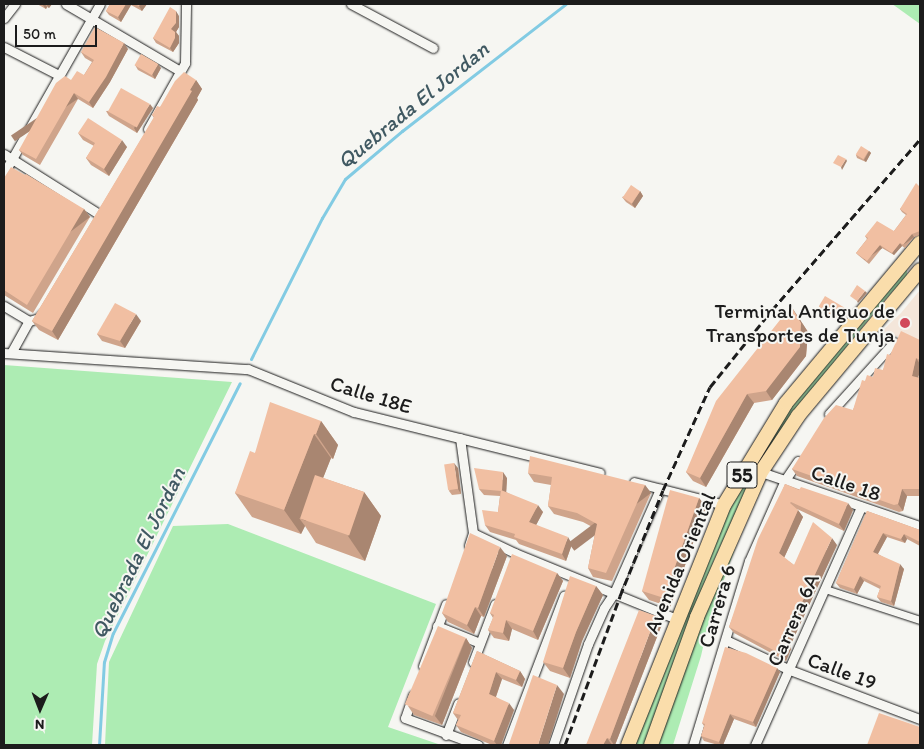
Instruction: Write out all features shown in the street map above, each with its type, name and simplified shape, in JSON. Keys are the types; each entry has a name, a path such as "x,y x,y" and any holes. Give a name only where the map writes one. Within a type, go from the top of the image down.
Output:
{"main road":[{"name":"Avenida Oriental","path":"628,745 724,505 786,403 920,243"},
{"path":"909,258 920,270"},
{"name":"Avenida Oriental","path":"651,745 698,617 761,472 798,416 920,270"}],"street":[{"path":"4,18 15,4"},
{"path":"66,4 180,71"},
{"path":"4,173 8,156 59,75 100,4"},
{"path":"142,138 185,63 186,4"},
{"path":"351,4 433,48"},
{"path":"4,47 59,75"},
{"path":"8,156 99,213"},
{"path":"8,353 29,321 39,318 49,302"},
{"path":"4,306 29,321"},
{"path":"823,423 894,342"},
{"name":"Calle 18E","path":"8,353 248,369 354,412 613,477"},
{"path":"460,438 473,533 464,558"},
{"path":"786,480 801,456"},
{"name":"Calle 18","path":"761,472 920,526"},
{"path":"622,479 724,505"},
{"name":"Carrera 6","path":"693,745 726,640 728,624 749,561 786,480"},
{"path":"553,745 588,644 604,608 614,594 660,489"},
{"name":"Carrera 6A","path":"755,745 861,507"},
{"path":"473,533 513,557 573,575 614,594 677,619"},
{"path":"507,745 573,575"},
{"path":"825,589 920,620"},
{"path":"421,672 450,592"},
{"path":"470,670 497,598"},
{"path":"437,626 480,643"},
{"name":"Calle 19","path":"726,640 790,670 920,719"},
{"path":"418,682 405,718 478,745"},
{"path":"446,734 460,698"}],"shaded area":[{"name":"Terminal Antiguo de Transportes de Tunja","path":"920,290 920,340 880,333 901,313"}],"green space":[{"path":"892,4 920,4 920,24 895,6"},
{"path":"907,266 907,276 881,304 798,407 747,489 714,560 644,745 635,745 721,526 742,485 793,402"},
{"path":"4,365 232,382 105,641 97,664 92,745 4,745"},
{"path":"761,483 763,485 741,532 709,621 701,656 673,745 654,745 705,611"},
{"path":"228,524 436,604 388,727 441,745 105,745 109,662 173,526"}],"building":[{"path":"110,4 126,4 118,17 106,11"},
{"path":"170,7 176,11 176,23 171,29 175,32 175,38 170,48 153,38"},
{"path":"95,27 124,43 106,77 89,102 74,93 36,159 19,150 56,83 65,76 71,80 77,71 84,75 94,60 81,52"},
{"path":"141,54 158,64 152,75 134,65"},
{"path":"184,72 196,80 190,90 192,91 52,331 32,321 154,117 152,115 157,106 160,107 175,81"},
{"path":"121,88 150,104 137,128 108,112"},
{"path":"88,118 122,140 104,169 86,158 95,143 78,133"},
{"path":"861,146 869,151 863,159 856,154"},
{"path":"838,155 846,159 841,167 833,163"},
{"path":"11,167 84,209 27,305 4,290 4,178"},
{"path":"916,183 920,187 920,231 912,234 903,245 900,243 892,253 880,245 867,261 856,253 868,238 865,236 877,221 894,231 907,214 900,209"},
{"path":"631,185 640,191 632,204 623,197"},
{"path":"857,285 865,291 857,301 850,296"},
{"path":"825,296 845,308 839,318 819,306"},
{"path":"115,303 136,314 120,341 97,334"},
{"path":"791,306 801,323 800,347 766,391 747,394 700,478 686,472 716,401"},
{"path":"901,331 920,340 920,360 916,358 912,376 920,378 920,489 902,489 898,504 894,505 792,469 824,418 836,405 853,410 862,380 865,381 867,375 873,377 875,368 883,370 887,354 890,355"},
{"path":"270,402 321,421 284,510 235,493 250,451 255,453"},
{"path":"530,456 645,485 606,573 588,568 597,524 577,513 548,506 552,477 528,473"},
{"path":"454,463 458,489 448,490 444,465"},
{"path":"474,468 503,472 502,490 479,489"},
{"path":"315,475 364,492 349,535 300,518"},
{"path":"785,484 799,490 801,487 848,503 839,524 790,503 798,510 779,553 794,565 813,522 832,538 784,641 786,642 781,654 729,627 758,539"},
{"path":"501,490 538,505 529,522 568,537 562,554 514,537 515,534 485,525 482,510 498,512"},
{"path":"670,490 699,498 664,598 642,591"},
{"path":"867,511 920,530 920,542 904,534 901,539 883,533 873,552 900,564 891,601 877,597 881,586 860,576 854,589 836,583"},
{"path":"470,533 500,547 478,608 475,607 467,625 442,613"},
{"path":"512,554 557,573 533,631 506,620 503,633 488,630 494,615 490,613"},
{"path":"570,576 596,586 563,668 543,662"},
{"path":"639,610 656,616 610,739 607,738 603,745 586,745"},
{"path":"438,626 466,638 432,716 405,704"},
{"path":"725,647 746,653 777,668 753,722 730,714 719,742 701,736 705,724 702,723"},
{"path":"477,651 520,671 516,680 496,672 489,694 509,703 494,741 456,725 461,715 453,713"},
{"path":"533,675 557,685 538,745 509,744"},
{"path":"879,713 920,727 920,745 867,745"}],"waterway":[{"name":"Quebrada El Jordan","path":"251,359 322,218 345,179 402,131 566,4"},
{"name":"Quebrada El Jordan","path":"99,745 104,662 113,633 240,383"}],"railway":[{"path":"565,745 620,596 663,490 710,387 772,310 920,139"}],"place":[{"name":"Terminal Antiguo de Transportes de Tunja","path":"905,323"}]}
